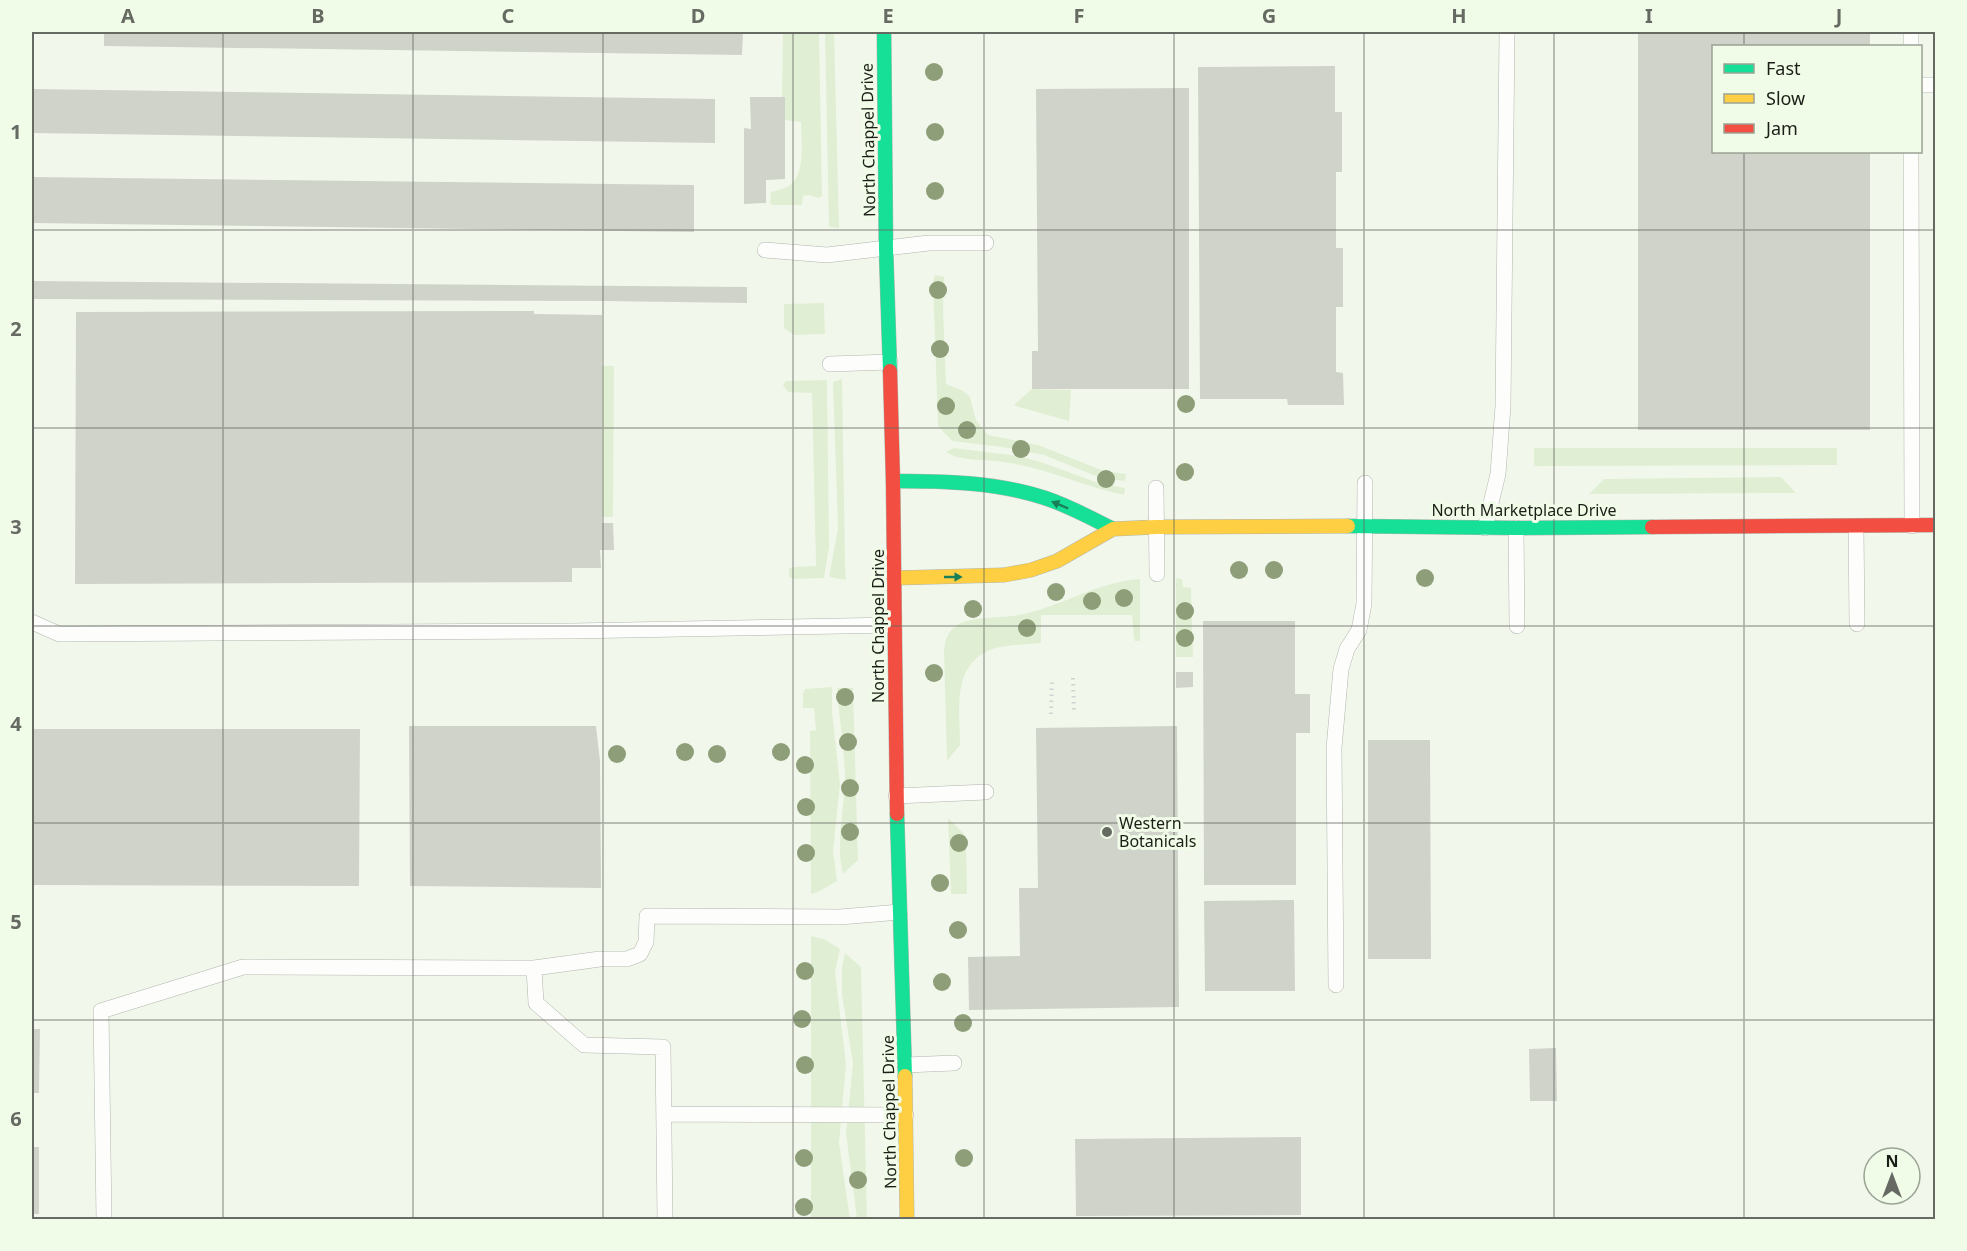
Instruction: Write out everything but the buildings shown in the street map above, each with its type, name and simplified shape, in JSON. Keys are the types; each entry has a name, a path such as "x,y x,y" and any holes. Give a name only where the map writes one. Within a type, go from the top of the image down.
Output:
{"street":[{"name":"North Chappel Drive","path":"884,32 886,249 893,481 896,796 905,1065 907,1220"},
{"path":"893,481 951,481 1006,489 1044,498 1113,529"},
{"name":"North Marketplace Drive","path":"1113,529 1366,525 1516,528 1935,525"},
{"path":"894,578 1004,575 1031,570 1057,561 1113,529"}],"lane":[{"path":"1485,528 1498,474 1503,406 1507,32"},
{"path":"1911,153 1912,525"},
{"path":"765,250 827,255 929,243 986,243"},
{"path":"830,364 890,362"},
{"path":"1336,985 1334,748 1341,669 1347,649 1359,630 1364,604 1365,483"},
{"path":"1156,488 1157,574"},
{"path":"1856,527 1857,624"},
{"path":"1516,528 1517,626"},
{"path":"32,622 58,633 572,631 894,625"},
{"path":"896,796 986,792"},
{"path":"104,1220 101,1011 243,967 534,968 600,959 627,959 640,954 646,942 647,916 840,917 900,912"},
{"path":"534,968 536,1003 584,1045 663,1047 665,1220"},
{"path":"905,1065 954,1063"},
{"path":"664,1114 906,1115"}],"path":[{"path":"1051,714 1052,678"},
{"path":"1073,678 1074,714"}],"green space":[{"path":"783,32 819,32 822,196 818,198 810,195 803,196 802,205 772,205 770,203 771,192 787,187 794,181 798,174 801,156 801,122 784,120"},
{"path":"825,32 834,32 839,228 829,227"},
{"path":"935,275 944,277 946,384 963,391 970,397 976,420 988,435 1038,445 1104,471 1126,474 1125,481 1101,478 1044,455 952,441 938,426 933,282"},
{"path":"824,303 825,334 794,335 784,328 784,304"},
{"path":"602,366 614,366 613,517 602,517"},
{"path":"842,379 846,580 829,577 838,529 833,382"},
{"path":"827,380 829,547 824,578 795,579 789,577 789,569 816,566 812,393 788,392 783,385 786,381"},
{"path":"1032,389 1071,390 1069,421 1015,406"},
{"path":"954,448 1018,456 1041,462 1098,483 1125,488 1124,495 1012,463 963,458 946,452"},
{"path":"1534,448 1837,448 1837,465 1534,466"},
{"path":"1781,477 1796,493 1589,494 1604,479"},
{"path":"1176,578 1182,579 1183,587 1191,588 1193,657 1176,657"},
{"path":"1140,579 1140,641 1135,641 1134,638 1132,615 1041,615 1041,643 996,648 978,657 963,678 959,705 960,745 947,761 944,651 946,639 952,629 965,621 1019,615 1109,585"},
{"path":"832,687 832,712 840,784 833,851 837,881 811,894 810,731 816,730 814,708 803,708 803,693 805,689"},
{"path":"837,688 853,688 858,860 843,874 840,838 845,776"},
{"path":"948,818 966,836 967,894 951,894"},
{"path":"811,936 824,939 840,949 835,972 846,1064 839,1143 850,1219 811,1219"},
{"path":"845,953 861,967 867,1219 857,1219 846,1133 853,1063 842,995 842,967"}],"traffic: fast":[{"path":"884,32 886,249 890,371"},
{"path":"893,481 931,481 1008,489 1045,498 1113,529"},
{"path":"1348,526 1652,527"},
{"path":"897,814 905,1076"}],"traffic: slow":[{"path":"894,578 1004,575 1031,570 1057,561 1113,529 1348,526"},
{"path":"905,1076 907,1220"}],"traffic: jam":[{"path":"890,371 897,814"},
{"path":"1652,527 1936,525"}],"place":[{"name":"Western Botanicals","path":"1107,832"}]}
